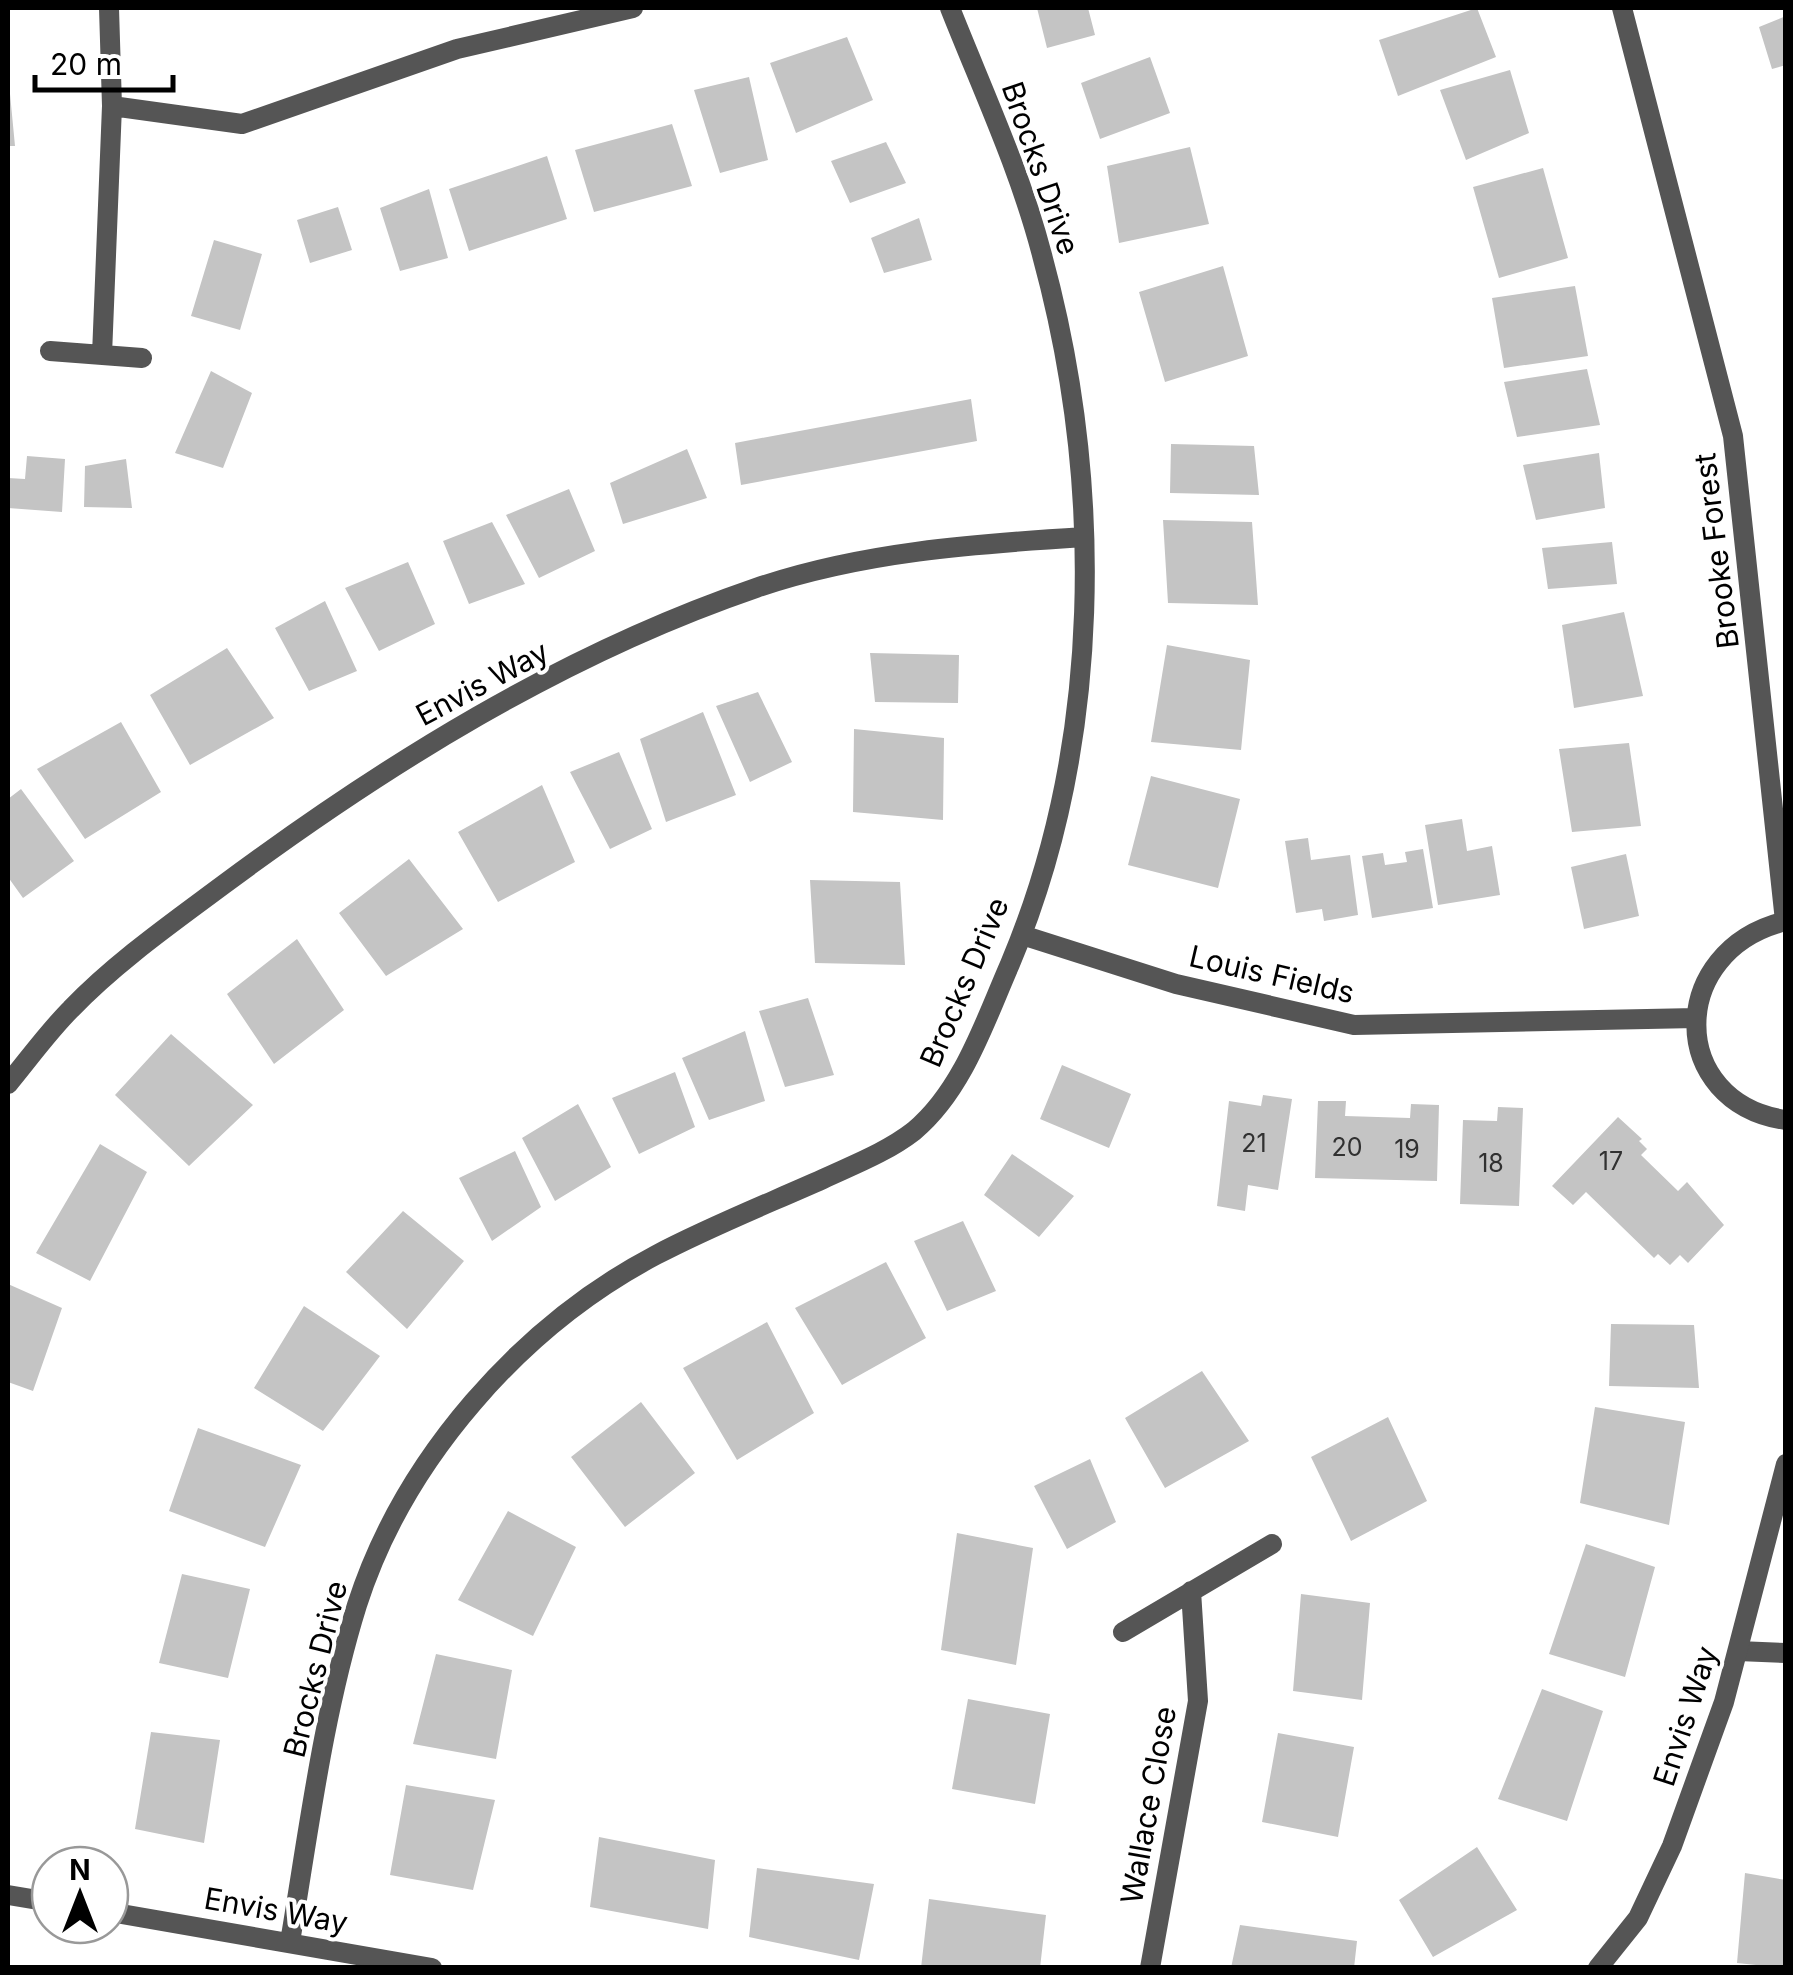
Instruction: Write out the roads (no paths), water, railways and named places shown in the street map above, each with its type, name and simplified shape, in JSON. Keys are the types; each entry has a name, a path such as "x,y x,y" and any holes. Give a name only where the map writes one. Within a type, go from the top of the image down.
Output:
{"street":[{"path":"102,355 112,106 109,8"},
{"path":"112,106 242,124 457,49 633,8"},
{"name":"Brocks Drive","path":"290,1942 330,1706 359,1600 404,1500 469,1408 548,1327 601,1287 658,1254 872,1157 914,1131 952,1090 1022,935 1064,783 1075,720 1085,598 1080,437 1064,341 1041,249 950,8"},
{"name":"Brooke Forest","path":"1622,8 1733,436 1785,921"},
{"path":"50,351 142,358"},
{"name":"Envis Way","path":"8,1084 72,1008 186,913 300,828 466,722 640,636 758,587 881,557 1084,537"},
{"path":"1785,921 1758,928 1733,943 1713,964 1700,990 1696,1018 1700,1051 1714,1080 1737,1103 1766,1118 1786,1120"},
{"name":"Louis Fields","path":"1022,935 1176,984 1354,1024 1696,1018"},
{"name":"Envis Way","path":"1598,1968 1638,1918 1672,1846 1738,1651 1786,1464"},
{"path":"1123,1632 1272,1544"},
{"name":"Wallace Close","path":"1150,1968 1198,1701 1192,1591"},
{"path":"1738,1651 1786,1653"},
{"name":"Envis Way","path":"130,1915 432,1968"}]}
